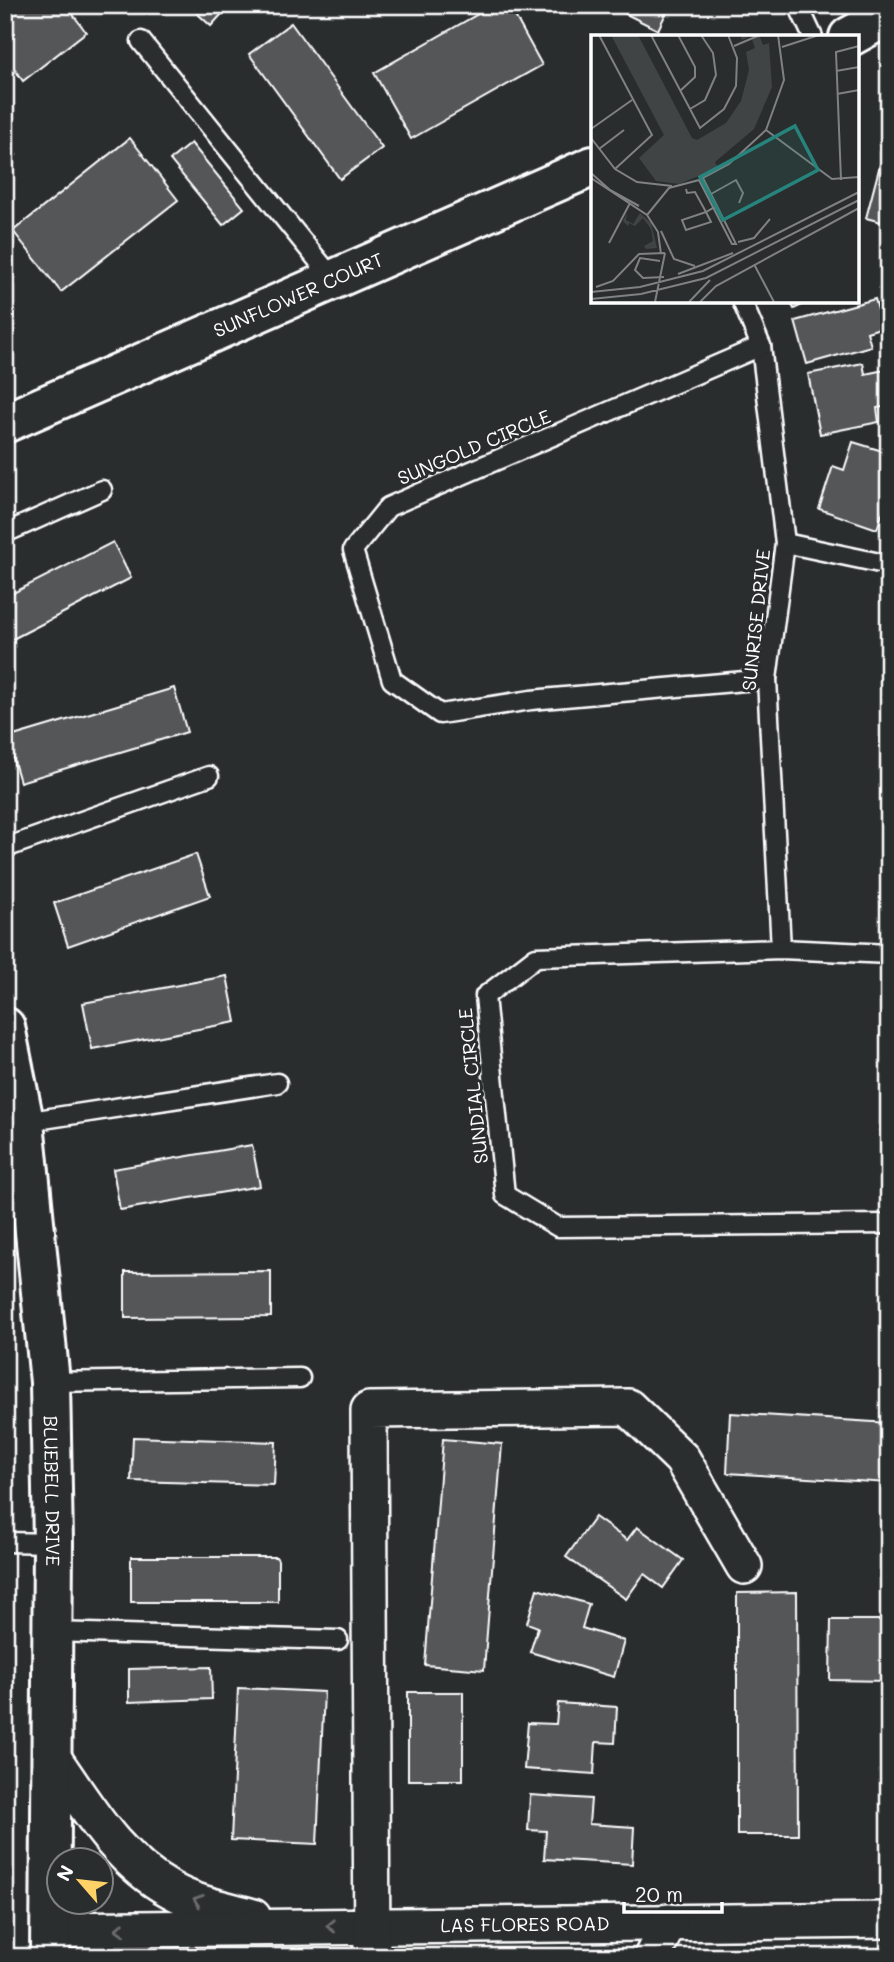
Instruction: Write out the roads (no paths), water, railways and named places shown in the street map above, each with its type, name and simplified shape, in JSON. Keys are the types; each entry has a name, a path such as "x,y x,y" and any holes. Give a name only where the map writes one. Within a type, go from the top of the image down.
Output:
{"street":[{"path":"853,35 889,15"},
{"name":"SUNFLOWER COURT","path":"5,423 591,167"},
{"name":"BLUEBELL DRIVE","path":"5,1027 24,1122 50,1382 53,1543 50,1943"},
{"path":"372,1941 369,1410 628,1407 682,1459 744,1566"},
{"name":"LAS FLORES ROAD","path":"51,1755 106,1833 123,1854 145,1874 173,1892 286,1927 372,1941 669,1922 889,1920"},
{"path":"652,1957 669,1922"},
{"name":"LAS FLORES ROAD","path":"50,1943 286,1927"}],"lane":[{"path":"798,5 812,35"},
{"path":"141,41 333,279"},
{"name":"SUNRISE DRIVE","path":"743,303 761,346 785,543 767,679 781,949"},
{"name":"SUNGOLD CIRCLE","path":"761,346 388,507 353,550 392,680 440,714 531,700 767,679"},
{"path":"5,533 102,490"},
{"path":"785,543 889,565"},
{"path":"5,848 209,776"},
{"name":"SUNDIAL CIRCLE","path":"889,954 781,949 536,957 485,996 505,1195 558,1227 889,1224"},
{"path":"24,1122 277,1083"},
{"path":"50,1382 300,1378"},
{"path":"5,1542 53,1543"},
{"path":"52,1632 338,1640"}]}
